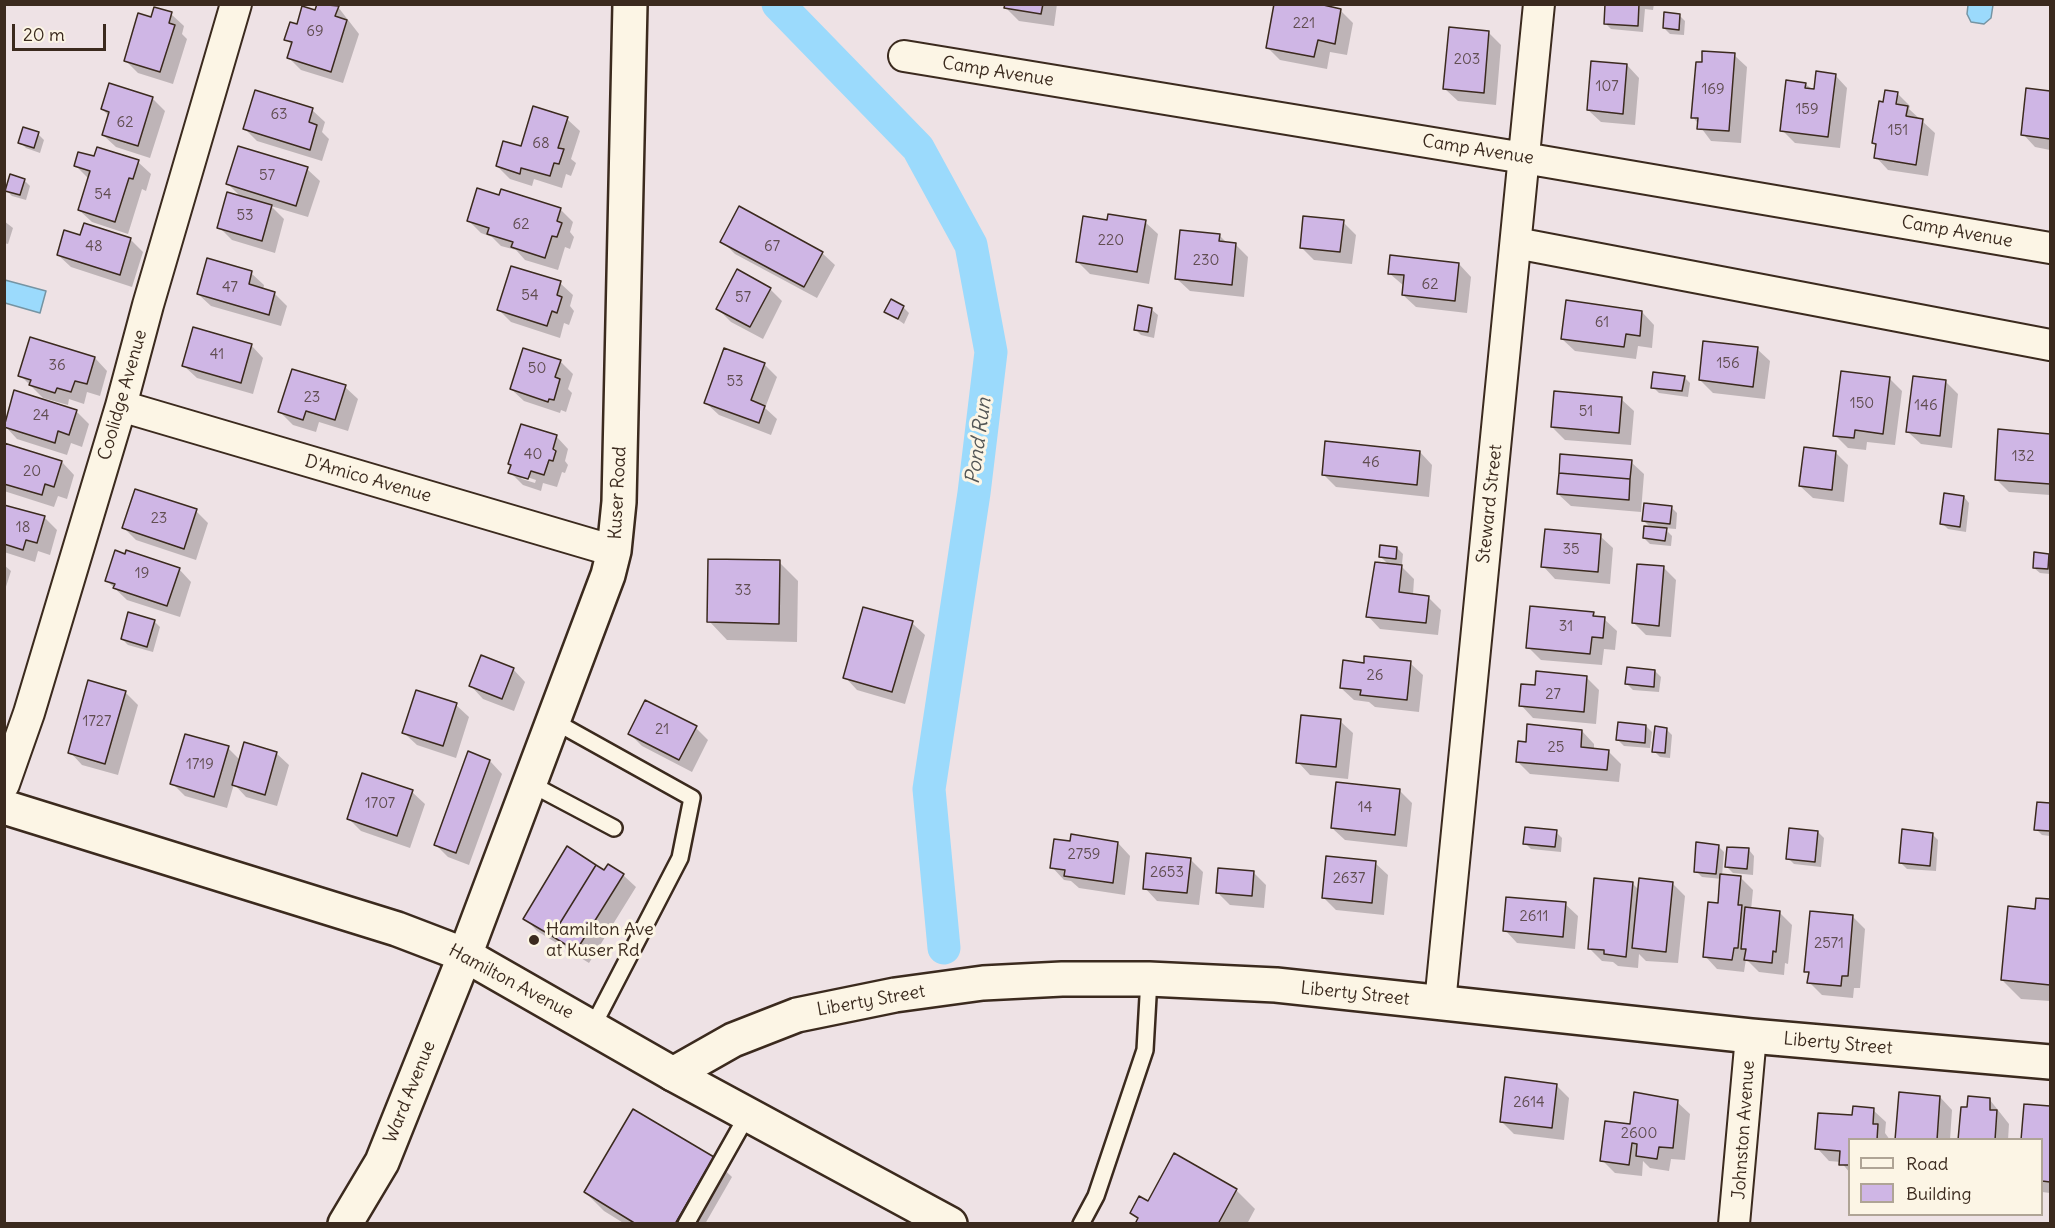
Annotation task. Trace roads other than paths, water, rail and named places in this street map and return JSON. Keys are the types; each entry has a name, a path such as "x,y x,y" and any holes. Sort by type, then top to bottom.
{"street":[{"name":"Coolidge Avenue","path":"4,784 29,713 121,406 148,304 236,4"},
{"name":"Kuser Road","path":"465,955 608,575 614,551 619,502 630,4"},
{"name":"Steward Street","path":"1440,1003 1539,4"},
{"name":"Camp Avenue","path":"904,56 1524,158 2050,248"},
{"path":"1516,243 2050,345"},
{"name":"D'Amico Avenue","path":"121,406 614,551"},
{"name":"Hamilton Avenue","path":"4,807 386,926 465,955 593,1026 673,1074 941,1221"},
{"name":"Ward Avenue","path":"345,1224 382,1162 465,955"},
{"name":"Liberty Street","path":"673,1074 733,1040 797,1015 895,995 983,983 1149,979 1276,985 1751,1036 2050,1062"},
{"name":"Johnston Avenue","path":"1734,1224 1751,1036"}],"lane":[{"path":"552,720 692,798 680,858 593,1026"},
{"path":"529,783 614,828"},
{"path":"1081,1224 1096,1196 1145,1050 1149,979"},
{"path":"686,1224 748,1114"}],"water":[{"path":"1968,5 1993,5 1991,18 1984,24 1971,22 1967,14"},
{"path":"5,280 46,291 40,313 5,303"}],"waterway":[{"name":"Pond Run","path":"778,4 918,148 971,245 991,352 974,493 929,789 944,948"}],"place":[{"name":"Hamilton Ave at Kuser Rd","path":"534,940"}]}
